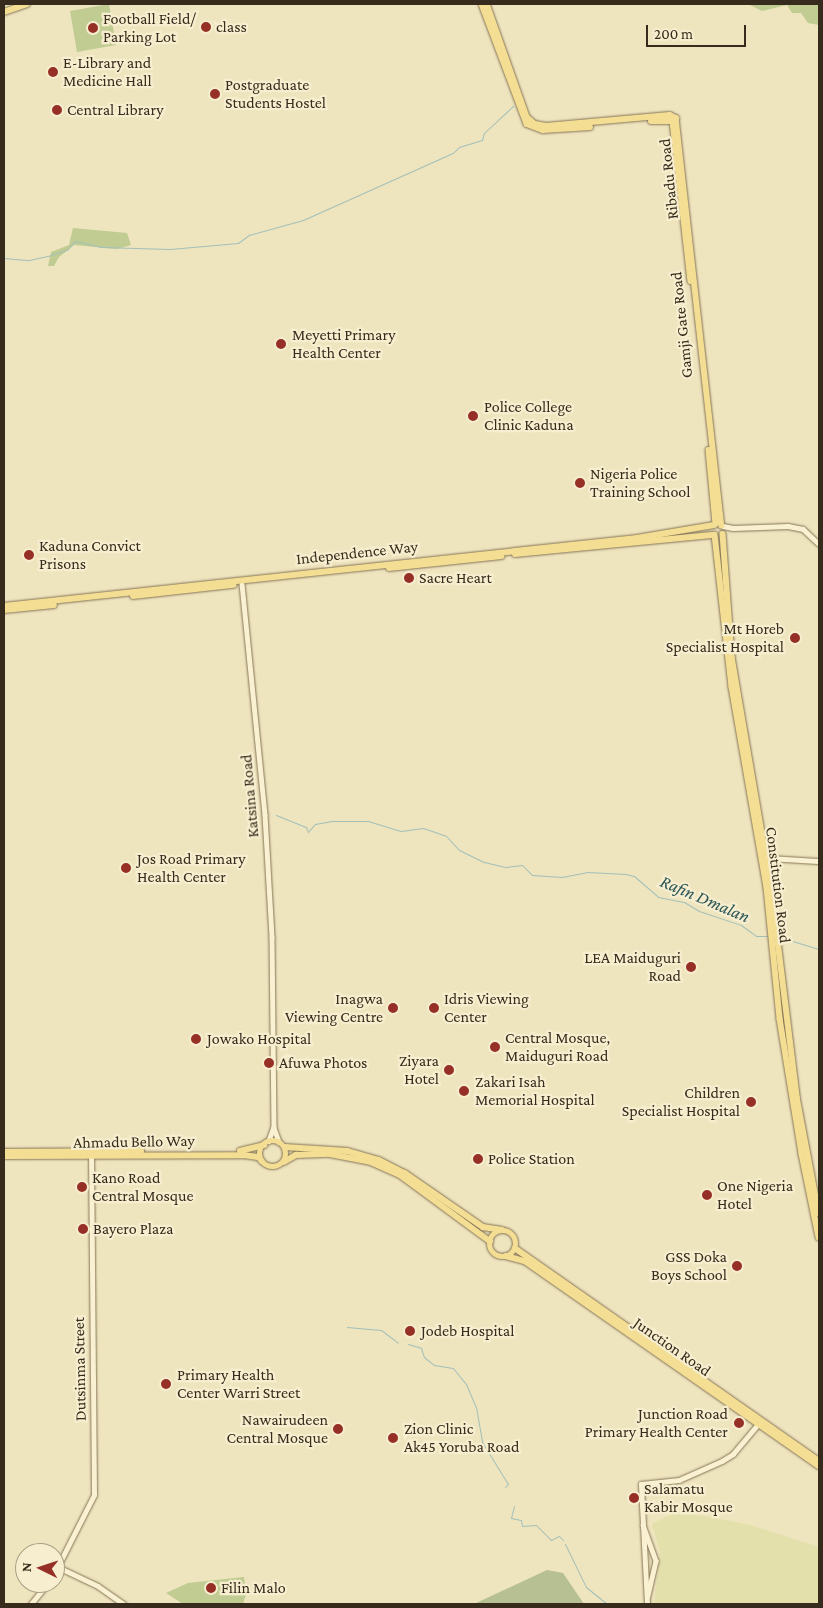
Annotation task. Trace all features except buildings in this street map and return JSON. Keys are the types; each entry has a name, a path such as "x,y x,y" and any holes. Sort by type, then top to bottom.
{"main road":[{"path":"4,10 17,4"},
{"path":"4,10 27,4"},
{"name":"Gamji Gate Road","path":"482,4 520,112 531,127 549,130 660,120 671,120 673,123 720,528"},
{"name":"Ribadu Road","path":"487,4 527,117 535,124 546,126 670,115 676,118 699,339 720,508 720,528"},
{"name":"Constitution Road","path":"720,528 714,535 732,687 767,858 773,934"},
{"name":"Constitution Road","path":"720,528 732,656 773,934 793,1100 819,1236"},
{"name":"Independence Way","path":"4,610 714,535 720,528"},
{"name":"Independence Way","path":"4,606 720,528"},
{"name":"Constitution Road","path":"774,942 798,1106 819,1213"},
{"path":"490,1241 400,1176 371,1162 340,1155 301,1154 273,1167 262,1161 260,1151 266,1143 280,1142 285,1147 347,1151 379,1160 405,1173 483,1227 502,1230 512,1235 515,1248 506,1256 492,1252 490,1241 494,1234 502,1230"},
{"name":"Ahmadu Bello Way","path":"4,1152 246,1151 266,1143"},
{"path":"284,1162 285,1147"},
{"name":"Ahmadu Bello Way","path":"4,1156 244,1154 260,1157 262,1161"},
{"name":"Junction Road","path":"515,1248 819,1461"},
{"name":"Junction Road","path":"506,1256 525,1261 819,1466"}],"street":[{"path":"720,528 788,526 803,529 819,544"},
{"name":"Katsina Road","path":"242,584 266,822 272,937 274,1127 280,1142"},
{"path":"767,858 819,861"},
{"name":"Katsina Road","path":"266,1143 274,1127"},
{"name":"Dutsinma Street","path":"65,1551 94,1494 91,1156"},
{"path":"647,1604 640,1484 679,1480 722,1461 733,1454 758,1424"},
{"path":"641,1519 656,1561 647,1604"},
{"path":"65,1573 98,1586 124,1604"},
{"path":"31,1604 40,1593"}],"shaded area":[{"path":"672,1514 705,1516 750,1525 819,1547 819,1604 654,1604 660,1552 652,1524"}],"green space":[{"name":"Football Field/ Parking Lot","path":"109,4 116,45 77,52 70,11"},
{"path":"748,4 819,4 819,25 808,23 801,13 792,13 787,5 762,11"},
{"path":"73,228 127,233 131,245 117,249 74,245 59,257 54,266 48,266 51,252 69,245"},
{"path":"547,1570 563,1573 584,1604 474,1604"},
{"name":"Filin Malo","path":"244,1577 246,1594 243,1604 183,1604 166,1593 188,1583"}],"waterway":[{"path":"4,258 29,260 48,256 67,250 75,241 101,247 170,249 238,243 249,235 303,220 453,153 459,147 482,140 484,133 513,106"},
{"name":"Rafin Dmalan","path":"276,815 306,827 308,832 315,824 332,821 368,821 401,831 423,828 446,836 459,850 484,862 506,867 522,865 532,875 562,877 587,872 626,874 634,876 658,897 684,902 699,911 741,925 756,936 767,936"},
{"path":"786,939 819,949"},
{"path":"347,1327 381,1330 398,1343"},
{"path":"408,1344 421,1348 424,1357 434,1365 453,1368 466,1384 476,1407 482,1442 508,1484 505,1487"},
{"path":"514,1506 511,1518 521,1520 522,1526 536,1525 551,1540 559,1536 563,1540"},
{"path":"565,1544 586,1587 607,1604"}],"place":[{"name":"class","path":"206,27"},
{"name":"Football Field/ Parking Lot","path":"93,28"},
{"name":"E-Library and Medicine Hall","path":"53,72"},
{"name":"Postgraduate Students Hostel","path":"215,94"},
{"name":"Central Library","path":"57,110"},
{"name":"Meyetti Primary Health Center","path":"281,344"},
{"name":"Police College Clinic Kaduna","path":"473,416"},
{"name":"Nigeria Police Training School","path":"580,483"},
{"name":"Kaduna Convict Prisons","path":"29,555"},
{"name":"Sacre Heart","path":"409,578"},
{"name":"Mt Horeb Specialist Hospital","path":"795,638"},
{"name":"Jos Road Primary Health Center","path":"126,868"},
{"name":"LEA Maiduguri Road","path":"691,967"},
{"name":"Inagwa Viewing Centre","path":"393,1008"},
{"name":"Idris Viewing Center","path":"434,1008"},
{"name":"Jowako Hospital","path":"196,1039"},
{"name":"Central Mosque, Maiduguri Road","path":"495,1047"},
{"name":"Afuwa Photos","path":"269,1063"},
{"name":"Ziyara Hotel","path":"449,1070"},
{"name":"Zakari Isah Memorial Hospital","path":"464,1091"},
{"name":"Children Specialist Hospital","path":"751,1102"},
{"name":"Police Station","path":"478,1159"},
{"name":"Kano Road Central Mosque","path":"82,1187"},
{"name":"One Nigeria Hotel","path":"707,1195"},
{"name":"Bayero Plaza","path":"83,1229"},
{"name":"GSS Doka Boys School","path":"737,1266"},
{"name":"Jodeb Hospital","path":"410,1331"},
{"name":"Primary Health Center Warri Street","path":"166,1384"},
{"name":"Junction Road Primary Health Center","path":"739,1423"},
{"name":"Nawairudeen Central Mosque","path":"338,1429"},
{"name":"Zion Clinic Ak45 Yoruba Road","path":"393,1438"},
{"name":"Salamatu Kabir Mosque","path":"634,1498"},
{"name":"Filin Malo","path":"211,1588"}]}
